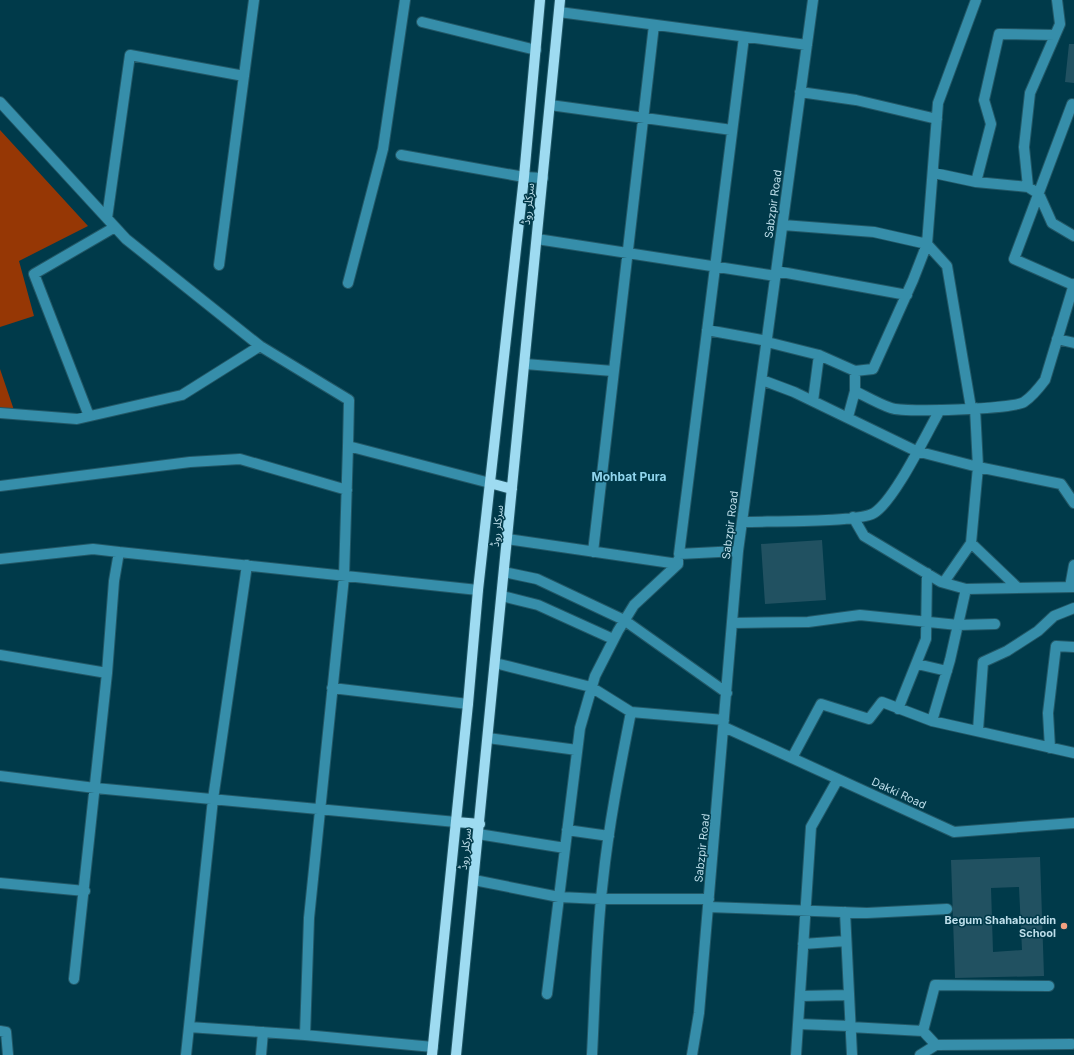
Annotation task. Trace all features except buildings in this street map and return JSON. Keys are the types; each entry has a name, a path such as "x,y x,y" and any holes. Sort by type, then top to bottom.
{"main road":[{"path":"432,1051 468,704 478,590 524,177 540,0"},
{"name":"سرکلر روڈ","path":"456,1055 560,0"},
{"path":"490,483 512,489"},
{"path":"456,822 479,829"}],"street":[{"path":"218,265 254,0"},
{"path":"348,283 383,149 405,0"},
{"name":"Sabzpir Road","path":"692,1055 699,1013 738,551 813,0"},
{"path":"707,330 767,341 819,355 855,371 873,369 907,295 927,244 934,173 938,103 976,0"},
{"path":"1028,188 1024,147 1030,93 1060,24 1057,0"},
{"path":"559,12 807,45"},
{"path":"422,22 536,50"},
{"path":"593,552 654,24"},
{"path":"976,182 991,124 984,100 999,34 1055,35"},
{"path":"547,994 580,728 591,687 613,639 634,605 679,559 744,36"},
{"path":"107,218 130,55 244,76"},
{"path":"800,92 856,100 937,120"},
{"path":"0,102 126,239 260,346 349,400 344,577 309,918 305,1035"},
{"path":"855,391 892,409 940,410 1001,407 1024,402 1037,392 1046,380 1074,284 1014,259 1072,104"},
{"path":"550,105 643,119 732,130"},
{"path":"401,155 524,177 543,178"},
{"path":"934,173 976,182 1028,188 1039,194 1052,224 1074,236"},
{"path":"782,225 874,232 927,244 947,266 973,408 978,467 971,543 944,582"},
{"path":"89,416 34,274 115,227"},
{"path":"537,239 907,295"},
{"path":"1057,340 1074,343"},
{"path":"0,413 77,419 182,395 260,346"},
{"path":"813,401 819,355"},
{"path":"524,364 613,371"},
{"path":"848,417 855,391 855,371"},
{"path":"762,380 848,417 916,451 978,467 1061,484 1074,503"},
{"path":"743,522 853,517 874,513 894,491 940,410"},
{"path":"348,446 490,483"},
{"path":"0,486 190,462 240,459 347,490"},
{"path":"853,517 864,536 926,573 944,582 966,589 1072,587 1074,570"},
{"path":"507,539 593,552 679,559 738,551"},
{"path":"971,543 1018,588"},
{"path":"0,559 93,549 344,577 478,590"},
{"path":"74,979 85,891 107,673 114,581 119,552"},
{"path":"186,1055 213,799 247,565"},
{"path":"504,572 537,579 624,620 727,693"},
{"path":"898,709 926,640 926,573"},
{"path":"932,721 947,671 966,589"},
{"path":"502,596 538,605 613,639"},
{"path":"978,730 983,662 1007,651 1038,631 1054,616 1074,608"},
{"path":"733,623 808,622 860,615 958,625 995,624"},
{"path":"1050,748 1048,713 1056,646 1074,647"},
{"path":"0,655 107,673"},
{"path":"495,663 591,687 631,712 614,799 601,899 592,1055"},
{"path":"917,664 947,671"},
{"path":"332,688 468,704"},
{"path":"792,758 821,704 869,719 882,702 932,721 978,730 1074,753"},
{"name":"Dakki Road","path":"631,712 724,724 792,758 954,832 1074,823"},
{"path":"488,738 577,750"},
{"path":"0,776 95,788 456,822"},
{"path":"796,1055 811,827 838,779"},
{"path":"479,829 565,848"},
{"path":"567,830 609,836"},
{"path":"474,880 559,897 708,903 805,911 867,913 948,909"},
{"path":"0,883 85,891"},
{"path":"845,912 852,1055"},
{"path":"803,944 846,941"},
{"path":"923,1031 935,985 1049,986"},
{"path":"800,996 848,995"},
{"path":"798,1024 923,1031 936,1045"},
{"path":"189,1027 305,1035 432,1051"},
{"path":"0,1031 6,1032 8,1055"},
{"path":"261,1055 263,1032"},
{"path":"920,1055 936,1045 1072,1044"}],"shaded area":[{"path":"0,130 88,226 19,261 34,316 0,327"},
{"path":"0,369 15,413 0,413"}],"place":[{"name":"Begum Shahabuddin School","path":"1064,926"}],"district":[{"name":"Mohbat Pura","path":"629,476"}]}
